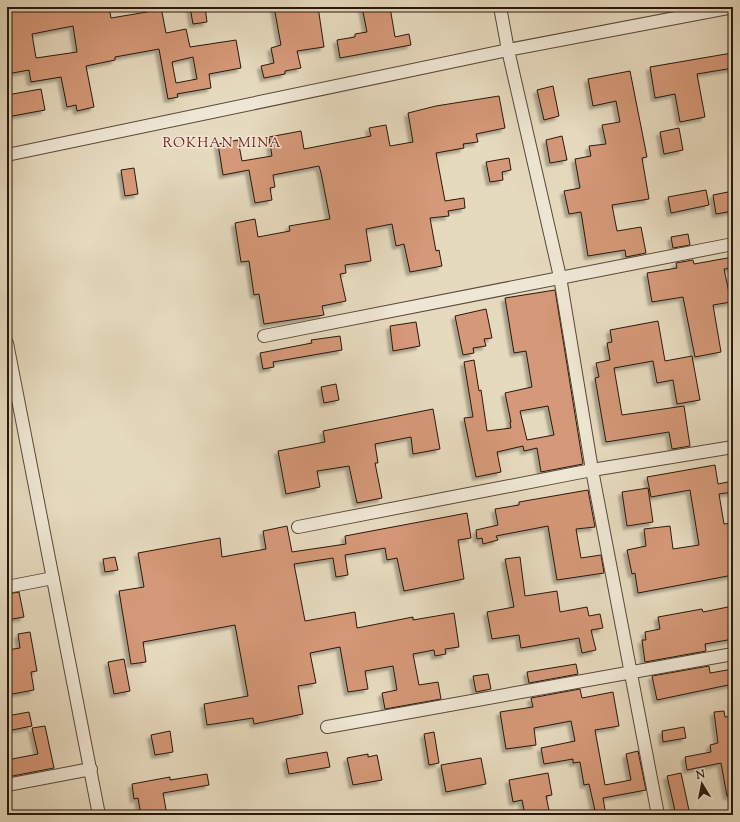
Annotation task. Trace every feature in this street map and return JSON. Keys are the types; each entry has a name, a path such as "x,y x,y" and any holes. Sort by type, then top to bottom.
{"street":[{"path":"500,7 508,50 560,277 592,470 658,815"},
{"path":"7,155 508,50 733,7"},
{"path":"264,336 733,244"},
{"path":"7,343 11,381 53,578 99,815"},
{"path":"298,527 592,470 733,447"},
{"path":"7,586 53,578"},
{"path":"327,727 733,654"},
{"path":"7,785 91,769"}],"building":[{"path":"7,7 109,7 111,18 147,12 146,7 161,7 166,33 186,29 190,47 236,40 241,68 209,74 211,88 177,94 178,97 168,99 159,49 115,57 115,60 86,66 94,107 77,111 76,105 67,107 61,77 31,82 29,70 7,74","holes":["73,26 77,52 36,58 32,34","193,57 197,79 176,83 172,62"]},
{"path":"190,7 205,7 207,22 193,24"},
{"path":"274,7 318,7 324,47 297,51 301,68 285,71 285,74 264,78 261,66 274,63 271,48 281,45"},
{"path":"362,7 390,7 395,37 409,34 411,45 340,58 337,40 355,37 355,34 367,32"},
{"path":"732,53 733,68 697,74 705,117 680,122 675,94 655,98 650,67"},
{"path":"630,71 647,157 642,158 649,199 612,205 617,231 641,227 646,253 626,257 625,250 588,256 581,212 569,214 564,191 580,188 575,159 591,156 589,146 606,144 602,125 620,122 616,101 593,106 588,79"},
{"path":"553,86 559,116 544,120 537,90"},
{"path":"41,89 45,110 7,117 7,95"},
{"path":"499,96 505,128 476,134 478,142 463,144 464,148 436,153 445,201 464,198 465,208 448,211 449,216 430,218 436,251 439,250 442,266 410,272 404,244 396,246 392,224 366,229 371,261 345,265 346,273 340,274 346,301 322,306 324,315 264,324 259,294 254,295 249,261 241,262 235,223 255,219 258,237 290,231 289,226 330,219 321,173 319,166 273,175 275,187 270,188 272,200 255,203 249,170 223,175 218,144 238,140 242,161 272,156 269,137 301,131 304,149 371,136 369,128 386,125 390,146 413,142 408,113 436,106"},
{"path":"679,128 683,150 664,154 660,132"},
{"path":"562,136 567,160 550,163 546,140"},
{"path":"509,158 511,170 502,172 503,180 490,182 486,162"},
{"path":"134,168 138,194 125,196 121,170"},
{"path":"706,190 709,205 671,213 668,197"},
{"path":"733,191 733,211 716,214 713,195"},
{"path":"688,234 690,245 673,248 671,237"},
{"path":"733,257 733,268 724,269 731,302 713,305 721,352 695,357 683,297 652,302 647,273 677,268 676,263 693,260 694,264"},
{"path":"555,290 583,464 541,472 537,448 524,451 523,446 497,452 501,472 476,477 464,418 473,417 464,362 474,360 479,391 481,390 487,431 511,428 505,393 532,387 526,351 514,353 505,298","holes":["548,406 554,435 527,440 520,411"]},
{"path":"486,309 492,338 484,339 486,346 473,348 474,353 463,355 455,316"},
{"path":"658,321 665,361 692,356 700,400 677,404 673,380 657,383 653,361 614,368 622,415 684,406 690,446 672,449 669,432 606,442 595,378 599,377 596,363 610,360 607,343 612,342 610,330"},
{"path":"416,322 420,346 393,351 390,326"},
{"path":"340,336 342,350 273,362 274,367 263,369 260,353 312,343 311,340"},
{"path":"336,384 339,400 324,403 321,387"},
{"path":"433,409 440,449 413,454 411,437 375,444 378,463 375,463 382,498 357,503 349,466 317,471 320,487 286,494 278,451 325,442 323,431"},
{"path":"715,465 718,484 733,481 733,492 719,494 724,524 733,523 733,575 638,593 635,573 632,574 627,550 646,546 644,529 670,526 673,549 699,545 690,490 651,497 647,477"},
{"path":"648,488 653,522 627,526 622,492"},
{"path":"588,490 595,527 576,529 581,558 601,555 604,573 557,580 548,526 496,536 498,540 483,544 482,538 477,539 476,530 498,525 495,509 519,505 519,502"},
{"path":"467,513 471,538 458,540 464,579 404,591 397,558 387,560 385,548 345,555 348,575 336,577 333,558 294,564 305,621 355,612 357,628 413,617 413,620 454,613 459,647 445,649 446,654 435,656 434,650 413,654 419,685 438,682 441,699 385,709 382,693 397,690 393,666 365,671 368,689 348,692 340,647 310,653 316,683 298,686 303,714 254,724 253,718 207,725 204,704 248,696 235,625 143,642 146,662 131,664 119,591 144,587 138,553 220,538 222,557 266,549 263,531 287,526 292,552 346,544 345,536"},
{"path":"115,557 118,570 105,572 103,559"},
{"path":"520,557 525,596 557,591 560,612 587,607 589,616 600,614 603,628 591,630 596,650 582,653 579,638 521,648 519,635 492,639 487,612 514,607 505,559"},
{"path":"19,592 24,617 7,620 7,594"},
{"path":"733,606 733,639 705,644 706,651 645,662 642,640 646,640 645,632 660,629 658,617 702,609 703,612"},
{"path":"30,632 37,671 31,672 34,690 7,695 7,650 20,648 18,634"},
{"path":"124,659 130,691 114,694 108,662"},
{"path":"576,664 578,674 529,683 527,672"},
{"path":"709,666 710,673 733,669 733,684 657,700 652,676"},
{"path":"488,674 491,689 476,692 473,676"},
{"path":"580,689 582,698 613,692 619,726 595,730 605,785 631,780 626,754 638,751 646,790 603,798 606,815 596,815 589,784 584,785 580,762 573,763 573,759 544,764 541,748 575,741 571,721 534,728 536,745 506,749 500,712 533,707 531,698"},
{"path":"724,711 725,717 733,716 733,796 727,796 721,763 687,770 685,757 711,752 710,745 718,743 714,712"},
{"path":"29,712 32,726 7,731 7,716"},
{"path":"45,726 54,768 7,777 7,760 38,754 32,728"},
{"path":"684,727 686,738 663,742 662,731"},
{"path":"170,731 173,752 155,755 151,735"},
{"path":"434,732 439,763 429,765 424,734"},
{"path":"327,752 330,767 289,774 286,759"},
{"path":"368,754 368,757 377,755 382,780 353,785 347,758"},
{"path":"481,758 486,784 446,792 441,765"},
{"path":"548,773 552,795 546,796 550,815 525,815 522,800 513,802 509,780"},
{"path":"681,773 690,815 676,815 667,776"},
{"path":"207,774 209,785 163,793 167,815 141,815 138,798 134,799 132,784 170,777 170,780"}],"district":[{"name":"ROKHAN MINA","path":"222,144"}]}
